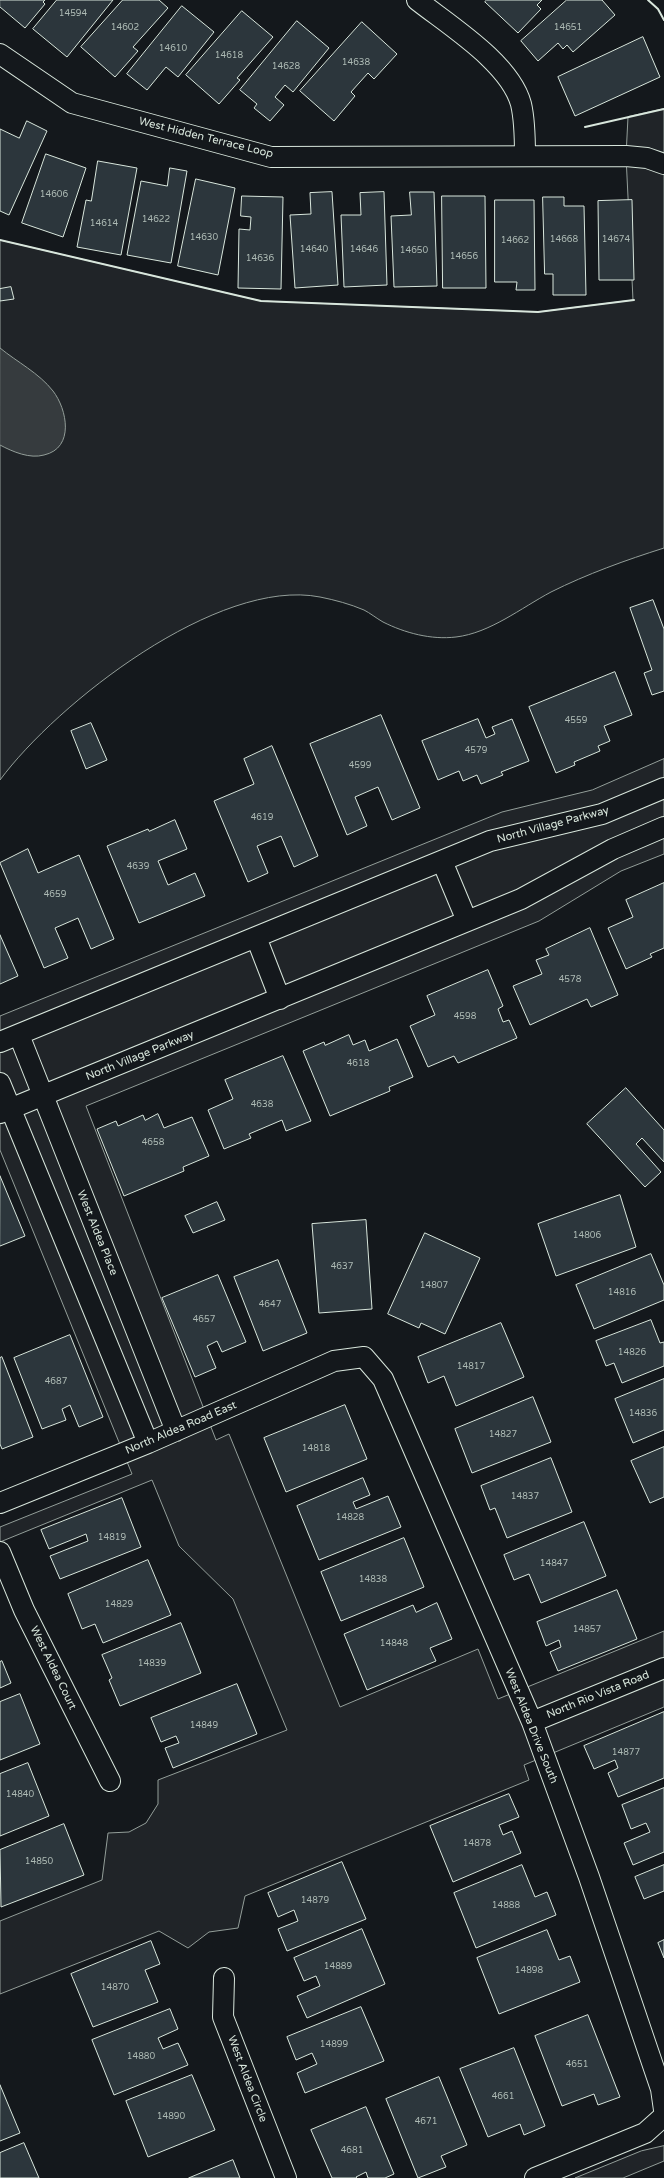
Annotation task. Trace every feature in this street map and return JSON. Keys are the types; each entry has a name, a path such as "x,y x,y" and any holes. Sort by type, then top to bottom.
{"street":[{"path":"417,0 495,62 506,74 521,104 524,121 525,156"},
{"name":"West Hidden Terrace Loop","path":"0,54 72,103 271,157 626,156 647,158 664,164"},
{"name":"North Village Parkway","path":"0,1042 490,841 602,814 664,788"},
{"name":"North Village Parkway","path":"5,1111 521,899 613,850 664,828"},
{"path":"442,861 467,921"},
{"path":"256,937 280,998"},
{"name":"West Aldea Place","path":"19,1034 176,1430"},
{"path":"0,1083 5,1111 148,1443"},
{"name":"North Aldea Road East","path":"0,1503 148,1443 334,1361 364,1357"},
{"name":"West Aldea Drive South","path":"364,1357 383,1379 532,1722 596,1899 661,2089 664,2110"},
{"name":"West Aldea Court","path":"0,1552 24,1610 110,1781"},
{"name":"North Rio Vista Road","path":"532,1722 664,1668"},
{"name":"West Aldea Circle","path":"224,1978 223,2017 286,2178"},
{"path":"535,2178 645,2133 664,2116"}],"shaded area":[{"path":"664,109 664,548 621,562 578,579 551,592 481,631 456,637 447,638 418,635 383,622 359,608 320,597 279,596 235,606 189,626 143,652 99,683 60,716 26,749 0,780 0,240 261,301 538,312 633,300 626,156 628,117"},
{"path":"0,348 41,379 53,391 58,399 62,408 65,427 64,436 60,445 54,451 44,455 33,456 16,452 0,445"},
{"path":"664,759 664,854 621,871 539,921 86,1106 216,1440 229,1434 340,1707 478,1649 498,1699 664,1631 664,1707 524,1765 529,1780 245,1896 238,1928 209,1932 188,1948 159,1931 0,1994 0,1921 102,1880 108,1833 129,1832 146,1823 158,1804 158,1780 287,1730 233,1599 179,1546 152,1480 0,1542 0,1527 132,1474 0,1150 0,1016 502,812 592,790"},
{"path":"664,2146 664,2161 623,2178 575,2178 641,2151"}],"building":[{"path":"0,0 45,0 43,2 45,4 25,28 0,7"},
{"path":"57,0 113,0 67,57 33,29"},
{"path":"123,0 159,0 168,8 133,47 138,51 115,77 81,47"},
{"path":"487,0 542,0 537,5 541,9 518,33 485,2"},
{"path":"567,0 602,0 615,15 573,52 567,45 563,49 558,43 538,61 521,41"},
{"path":"182,6 214,32 178,77 166,67 147,90 127,74"},
{"path":"242,11 273,37 237,78 240,80 219,104 186,75"},
{"path":"297,21 329,48 293,92 285,85 275,97 284,105 270,121 254,108 257,104 240,90"},
{"path":"362,22 397,54 374,79 368,73 351,92 355,96 334,121 300,91"},
{"path":"643,37 660,77 575,116 558,77"},
{"path":"27,121 47,131 9,215 0,211 0,129 19,138"},
{"path":"46,154 86,168 63,237 22,223"},
{"path":"98,161 137,168 121,255 77,247 86,200 91,201"},
{"path":"170,168 187,171 171,263 127,255 141,181 167,186"},
{"path":"196,179 235,188 218,275 178,266"},
{"path":"332,192 338,285 295,288 290,215 311,214 310,193"},
{"path":"384,192 387,285 344,287 341,215 361,215 360,193"},
{"path":"410,192 434,192 437,286 394,287 391,216 411,215"},
{"path":"242,196 283,197 281,289 238,288 239,229 250,230 251,217 241,216"},
{"path":"442,196 485,196 486,288 443,288"},
{"path":"543,197 564,197 564,206 584,206 586,295 553,295 553,274 545,274"},
{"path":"495,200 534,200 535,290 516,290 517,282 495,282"},
{"path":"632,200 634,280 599,280 598,201"},
{"path":"11,287 14,299 0,301 0,289"},
{"path":"653,600 664,629 664,691 652,695 644,673 652,670 630,608"},
{"path":"615,672 632,715 604,726 610,741 598,746 600,751 574,762 575,765 556,773 529,707"},
{"path":"381,715 420,808 392,820 378,787 355,797 367,826 347,835 310,744"},
{"path":"478,719 486,738 495,734 492,727 512,719 529,761 501,772 503,775 481,784 477,775 463,781 459,771 438,780 422,741"},
{"path":"91,723 107,760 86,769 71,731"},
{"path":"272,746 318,856 294,867 281,836 257,846 268,873 248,882 214,801 254,784 244,759"},
{"path":"175,820 187,849 158,861 168,885 195,873 205,896 139,923 107,846 148,829 149,831"},
{"path":"28,849 38,873 79,855 114,939 91,949 78,918 55,928 68,958 44,968 0,863"},
{"path":"664,883 664,948 650,954 652,957 626,969 608,928 633,917 626,900"},
{"path":"590,928 618,995 591,1007 587,999 530,1025 513,986 542,974 536,960 549,955 546,949"},
{"path":"0,935 18,976 0,984"},
{"path":"488,970 503,1006 498,1009 503,1022 509,1020 517,1038 458,1063 454,1056 428,1067 410,1026 435,1015 427,996"},
{"path":"349,1035 353,1045 365,1040 369,1051 397,1039 413,1077 389,1087 390,1091 330,1116 303,1051 324,1042 325,1045"},
{"path":"283,1056 311,1121 286,1131 282,1120 249,1134 251,1138 224,1149 208,1110 233,1099 225,1080"},
{"path":"626,1088 664,1130 664,1162 642,1138 636,1144 661,1172 645,1187 587,1124"},
{"path":"158,1114 164,1128 192,1117 209,1156 183,1167 184,1171 124,1196 97,1129 116,1121 118,1126 143,1115 145,1120"},
{"path":"0,1176 25,1236 0,1246"},
{"path":"620,1195 636,1247 556,1276 538,1224"},
{"path":"217,1202 225,1220 193,1233 185,1216"},
{"path":"366,1220 372,1309 319,1313 312,1224"},
{"path":"425,1233 480,1258 445,1334 421,1323 419,1328 388,1314"},
{"path":"651,1254 664,1285 664,1300 594,1329 576,1285"},
{"path":"278,1260 307,1333 263,1351 234,1277"},
{"path":"218,1275 246,1342 222,1352 217,1341 207,1346 216,1368 195,1377 162,1298"},
{"path":"651,1320 660,1343 664,1342 664,1366 622,1383 614,1363 606,1366 596,1341"},
{"path":"501,1323 524,1377 456,1406 444,1376 428,1383 418,1357"},
{"path":"70,1335 103,1417 79,1427 70,1405 62,1409 66,1420 42,1429 14,1358"},
{"path":"2,1357 33,1437 2,1449 0,1444 0,1358"},
{"path":"664,1379 664,1430 633,1443 615,1399"},
{"path":"533,1397 551,1442 472,1473 455,1429"},
{"path":"345,1405 367,1459 286,1492 264,1438"},
{"path":"664,1447 664,1497 650,1503 631,1461"},
{"path":"551,1458 572,1512 507,1538 495,1508 490,1510 481,1486"},
{"path":"363,1478 370,1495 353,1502 356,1509 388,1496 401,1527 319,1560 297,1506"},
{"path":"122,1498 141,1547 60,1579 50,1556 88,1541 86,1534 49,1549 41,1530"},
{"path":"584,1522 606,1576 541,1603 529,1574 514,1580 504,1555"},
{"path":"404,1538 424,1587 341,1621 321,1572"},
{"path":"148,1560 171,1615 103,1643 95,1624 82,1629 68,1594"},
{"path":"617,1590 637,1639 558,1671 550,1652 561,1647 559,1640 546,1646 537,1622"},
{"path":"437,1603 452,1639 430,1648 436,1661 367,1690 344,1634 413,1605 416,1612"},
{"path":"181,1623 201,1673 120,1706 109,1680 112,1678 102,1655"},
{"path":"2,1661 11,1683 0,1688 0,1662"},
{"path":"237,1684 257,1734 173,1768 165,1748 179,1743 176,1736 161,1742 151,1718"},
{"path":"20,1694 40,1744 0,1760 0,1702"},
{"path":"664,1712 664,1778 618,1797 608,1773 618,1768 615,1760 594,1769 584,1746"},
{"path":"28,1763 49,1816 0,1836 0,1774"},
{"path":"664,1788 664,1852 633,1865 624,1843 650,1832 646,1823 631,1829 622,1805"},
{"path":"509,1794 519,1817 499,1825 503,1835 512,1831 521,1853 453,1882 430,1826"},
{"path":"64,1824 84,1875 1,1907 0,1850"},
{"path":"342,1862 366,1919 287,1951 278,1929 298,1921 294,1910 278,1917 268,1893"},
{"path":"522,1865 535,1897 547,1892 556,1915 476,1948 454,1893"},
{"path":"664,1865 664,1891 644,1899 635,1877"},
{"path":"362,1929 385,1984 307,2018 297,1996 320,1986 316,1976 304,1981 294,1958"},
{"path":"547,1930 559,1960 570,1956 580,1982 499,2014 477,1958"},
{"path":"664,1940 664,1958 658,1943"},
{"path":"151,1941 160,1964 145,1970 158,2002 93,2027 71,1974"},
{"path":"361,2007 384,2061 305,2093 297,2073 317,2064 312,2053 296,2060 287,2037"},
{"path":"170,2009 178,2029 158,2038 163,2049 178,2043 188,2065 114,2095 92,2040"},
{"path":"588,2015 620,2097 598,2105 594,2094 562,2106 535,2036"},
{"path":"514,2048 545,2126 524,2135 520,2124 488,2137 460,2069"},
{"path":"192,2075 215,2130 148,2157 126,2101"},
{"path":"439,2077 467,2145 441,2156 446,2167 418,2178 386,2099"},
{"path":"0,2085 20,2133 0,2141"},
{"path":"366,2107 394,2174 385,2178 368,2178 366,2172 356,2177 357,2178 332,2178 311,2130"},
{"path":"24,2143 39,2178 0,2178 0,2153"},
{"path":"233,2160 240,2178 189,2178"}],"wall":[{"path":"648,0 658,9 664,20"},
{"path":"585,127 664,109"},
{"path":"0,240 261,301 538,312 634,300"}]}
